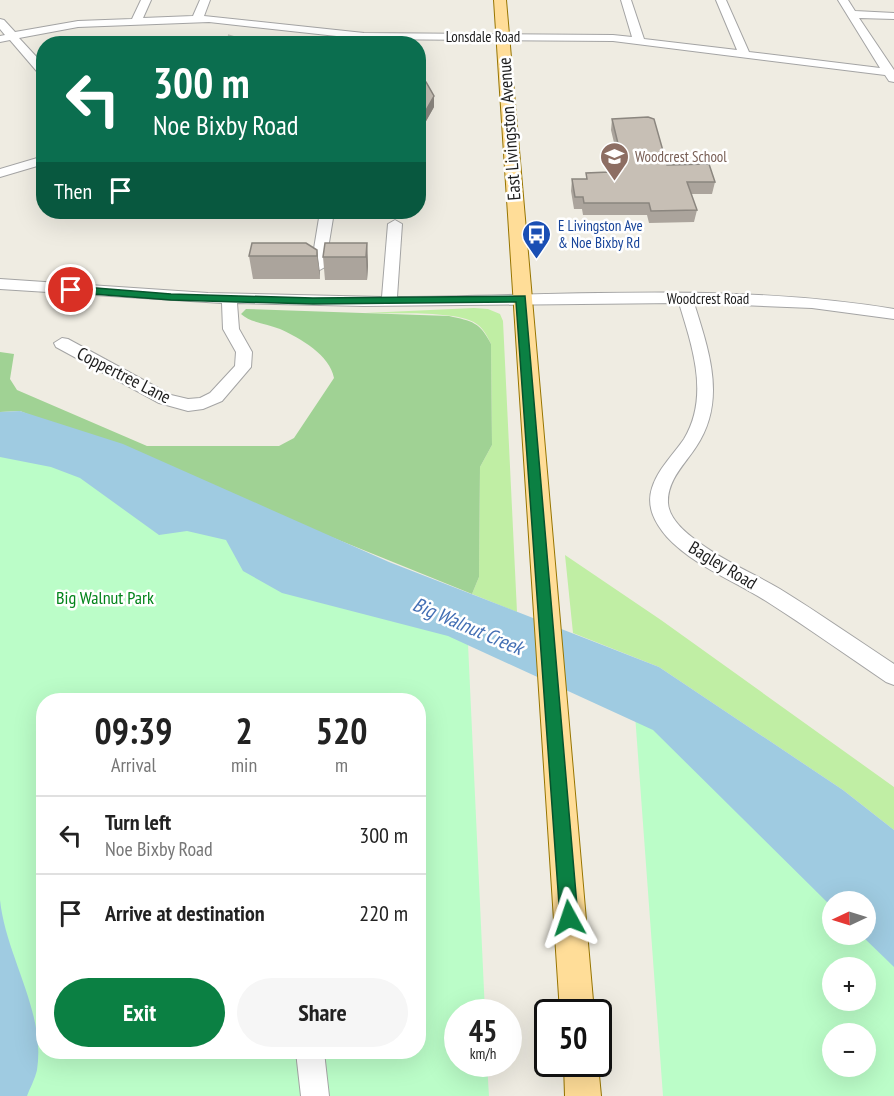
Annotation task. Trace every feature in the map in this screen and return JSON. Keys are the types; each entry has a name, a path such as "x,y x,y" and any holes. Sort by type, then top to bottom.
{"main road":[{"name":"East Livingston Avenue","path":"500,0 539,538 576,999"},
{"path":"582,1077 583,1096"}],"street":[{"path":"136,21 146,0"},
{"path":"197,19 205,0"},
{"path":"626,0 639,41"},
{"path":"721,0 744,54"},
{"path":"843,0 892,76"},
{"path":"852,14 894,16"},
{"name":"Lonsdale Road","path":"0,39 60,26 197,19 239,21 340,35 503,36 639,41 892,76"},
{"path":"234,36 239,21"},
{"path":"0,22 36,64"},
{"path":"0,173 36,162"},
{"path":"318,267 326,219"},
{"path":"389,301 395,224"},
{"name":"Woodcrest Road","path":"0,284 229,299 314,296 389,301 522,298 796,301 894,314"},
{"name":"Bagley Road","path":"686,298 703,362 705,401 702,419 693,440 662,485 658,500 664,519 687,544 772,595 894,676"},
{"name":"Coppertree Lane","path":"62,343 165,399 188,405 203,403 216,397 243,367 244,352 231,330 229,299"},
{"path":"311,1059 315,1096"}],"green space":[{"path":"246,309 449,316 469,321 483,331 491,344 492,445 480,467 479,577 472,594 20,411 0,412 0,352 14,354 10,379 17,390 147,446 279,446 294,438 334,378 327,362 313,348 280,329 245,317 241,314"},
{"path":"488,309 500,314 503,321 517,612 472,594 479,577 480,467 492,445 491,344 489,340 477,324 459,317 432,314 365,313"},
{"name":"Big Walnut Park","path":"0,434 467,622 484,999 444,999 444,1077 488,1077 489,1096 0,1096"},
{"path":"565,555 661,620 894,787 894,830 843,790 659,667 573,633"},
{"path":"634,701 894,897 894,1096 663,1096"}],"water":[{"name":"Big Walnut Creek","path":"20,411 123,444 389,562 659,667 843,790 894,830 894,967 871,945 876,945 876,891 822,891 822,897 653,730 448,636 282,593 243,571 226,540 187,531 159,535 80,478 51,467 0,457 0,412"},
{"path":"0,900 4,921 36,1027 38,1059 37,1070 27,1096 0,1096"}],"building":[{"path":"426,82 434,96 426,110"},
{"path":"648,117 654,119 667,165 709,164 715,182 687,182 697,210 651,211 649,203 584,203 583,197 575,197 572,179 587,179 586,173 609,172 608,169 624,168 612,119"},
{"path":"252,243 306,243 317,250 317,256 249,256"},
{"path":"325,243 367,243 366,257 323,257"}],"place":[{"name":"Woodcrest School","path":"614,182"},
{"name":"E Livingston Ave & Noe Bixby Rd","path":"537,260"}],"route":[{"path":"71,290 171,297 313,301 522,298 569,918"}]}
